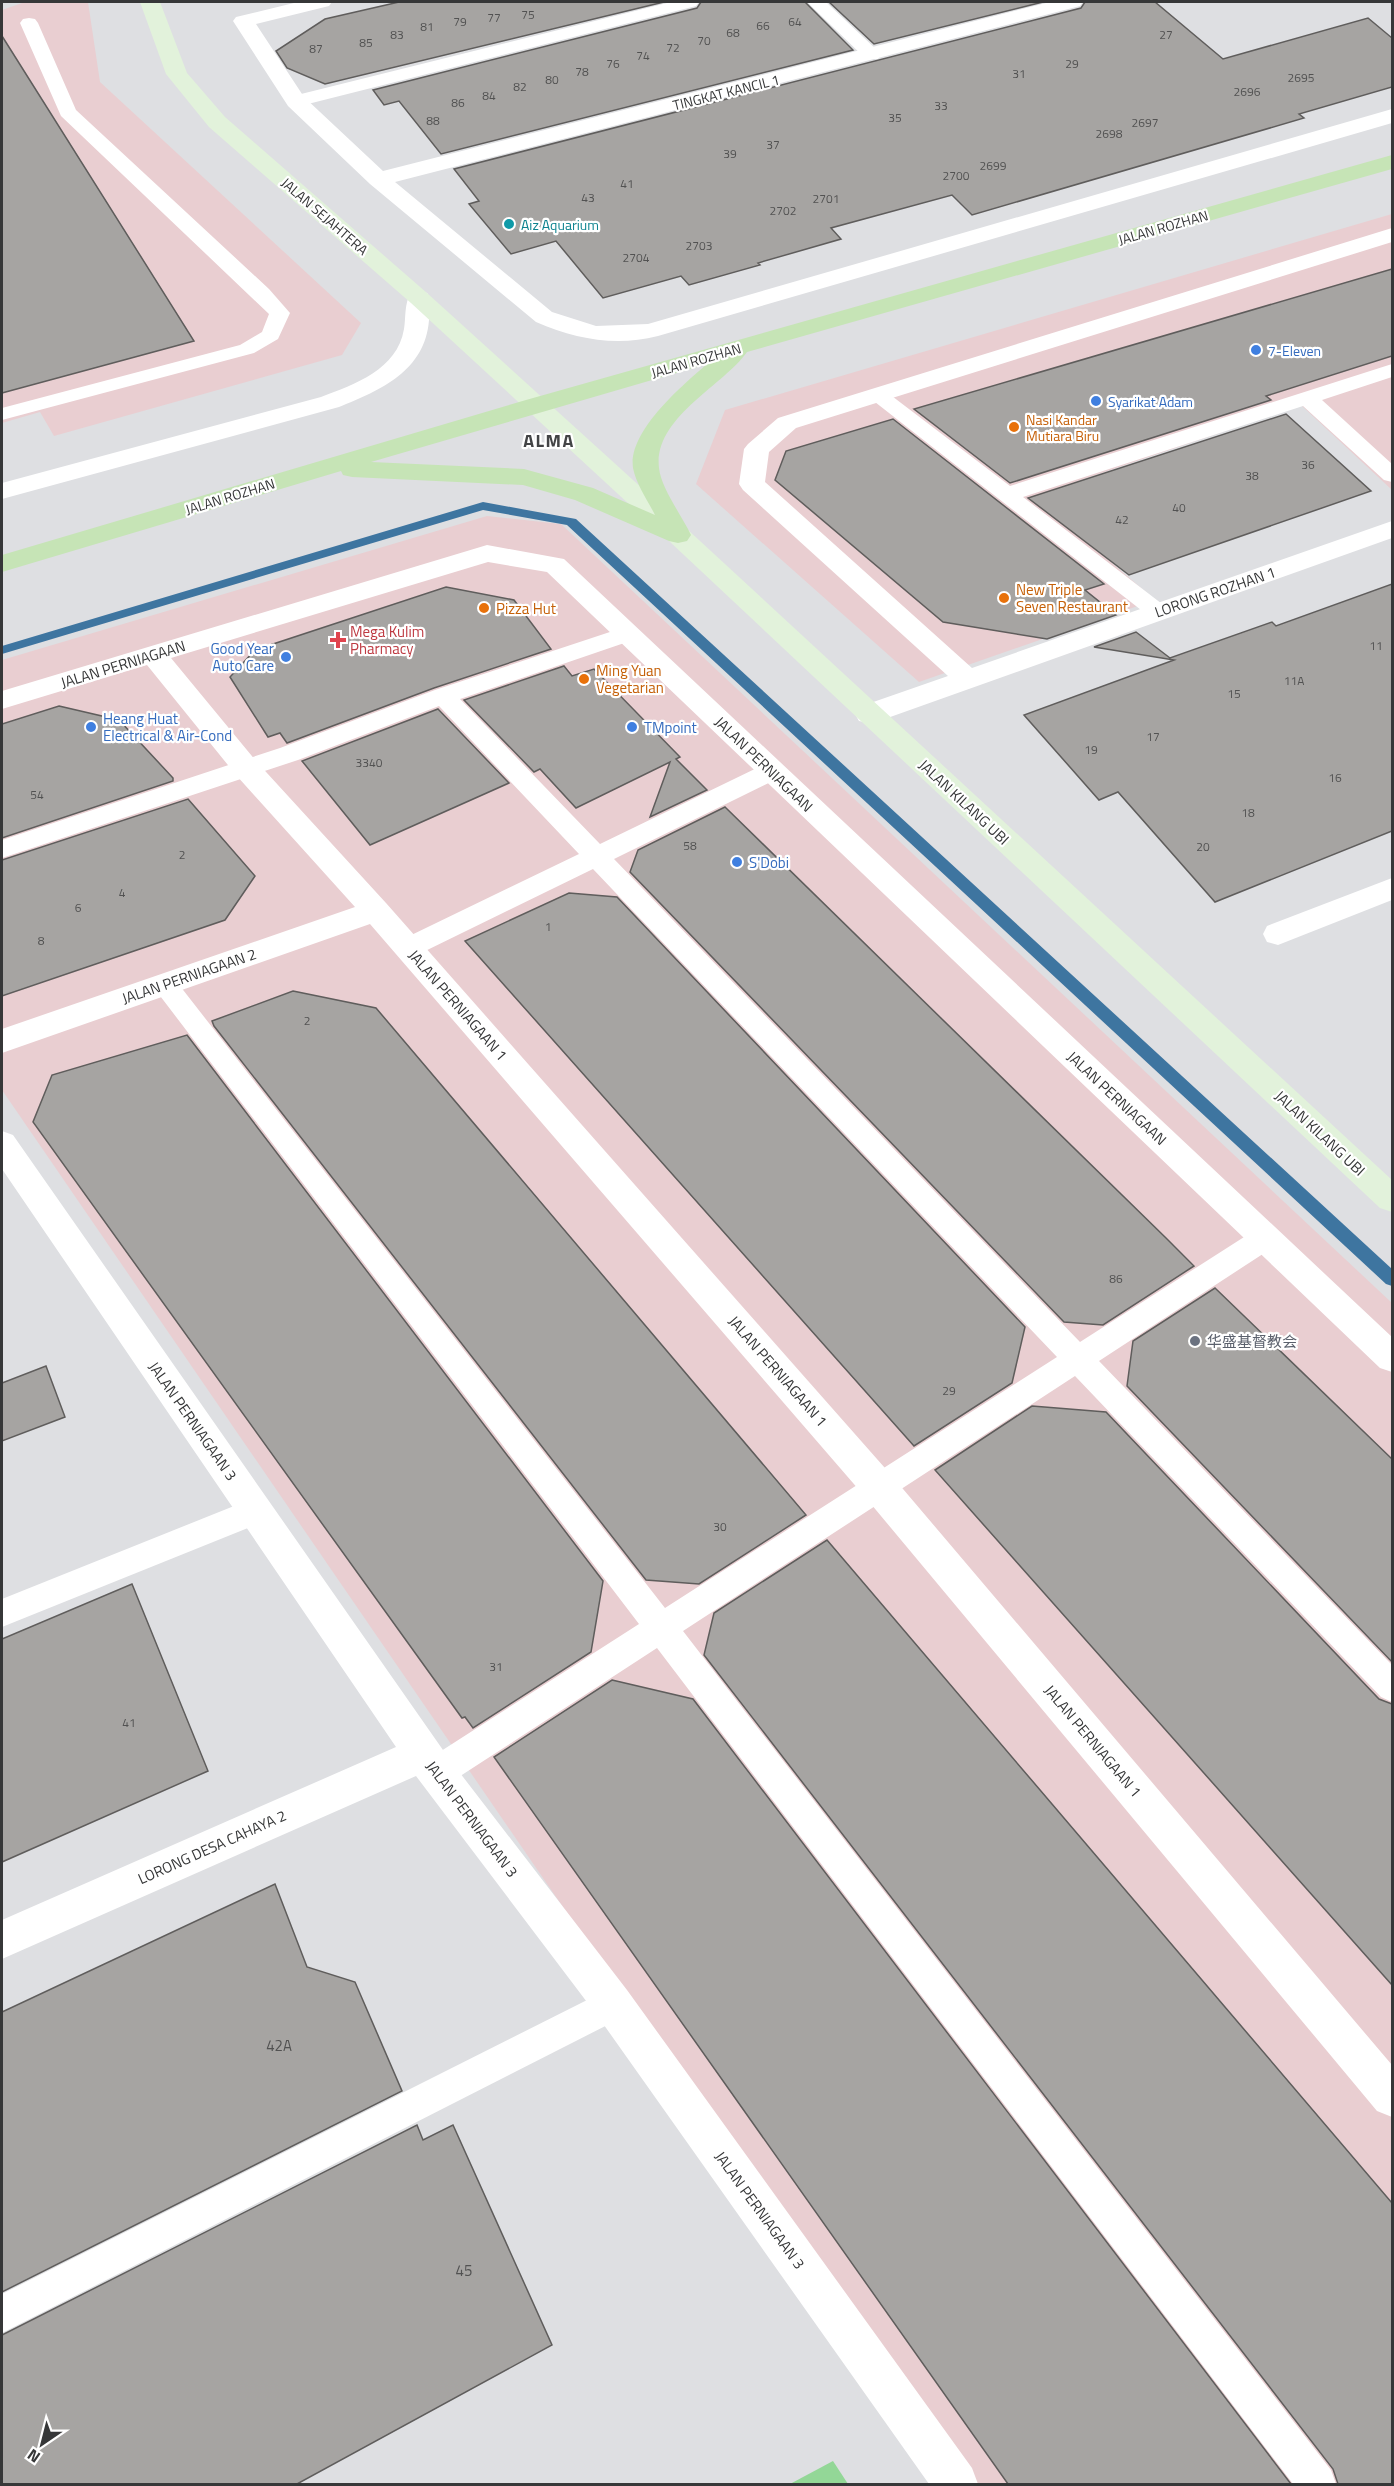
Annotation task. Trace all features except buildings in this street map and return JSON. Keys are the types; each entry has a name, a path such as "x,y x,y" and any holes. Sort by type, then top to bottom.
{"main road":[{"name":"JALAN SEJAHTERA","path":"150,2 177,74 218,122 419,298 535,405"},
{"name":"JALAN ROZHAN","path":"2,564 535,405 1392,162"},
{"path":"678,535 646,467 651,438 675,408 740,348"},
{"name":"JALAN KILANG UBI","path":"535,405 678,535 1392,1200"},
{"path":"326,467 524,477 584,495 678,535"}],"street":[{"path":"322,2 243,21 296,101 378,179 544,317 575,330 609,336 650,331 1392,116"},
{"name":"TINGKAT KANCIL 1","path":"378,179 1073,2"},
{"path":"968,679 752,484 757,449 787,423 1392,235"},
{"path":"2,491 330,402 369,387 389,375 405,357 415,336 419,298"},
{"name":"LORONG ROZHAN 1","path":"868,714 1392,529"},
{"name":"JALAN PERNIAGAAN","path":"2,700 487,553 555,566 1392,1358"},
{"name":"JALAN PERNIAGAAN 1","path":"153,655 246,768 376,911 879,1487 1392,2096"},
{"path":"1278,934 1392,889"},
{"name":"JALAN PERNIAGAAN 2","path":"2,1041 376,911"},
{"name":"JALAN PERNIAGAAN 3","path":"2,1144 429,1764 612,2004 956,2484"},
{"name":"LORONG DESA CAHAYA 2","path":"2,1940 429,1764"}],"lane":[{"path":"296,101 690,2"},
{"path":"816,2 872,55"},
{"path":"2,414 247,349 271,335 280,313 262,293 68,112 29,23"},
{"path":"1006,495 1392,370"},
{"path":"878,395 1158,612"},
{"path":"1307,398 1392,475"},
{"path":"2,849 246,768 443,696 628,634"},
{"path":"443,696 1392,1687"},
{"path":"408,948 772,771"},
{"path":"164,984 1317,2484"},
{"path":"429,1764 661,1628 1265,1238"},
{"path":"2,1613 254,1511"},
{"path":"2,2314 612,2004"}],"shaded area":[{"path":"25,2 88,2 100,82 361,323 342,355 54,436 40,412 2,423 2,10"},
{"path":"1392,214 1392,490 1301,405 1034,496 1155,600 919,682 696,484 725,410"},
{"path":"487,516 561,524 1392,1303 1392,2484 959,2484 2,1090 2,660"}],"green space":[{"path":"833,2461 848,2484 790,2484"}],"waterway":[{"path":"2,650 483,506 571,522 1392,1279"}],"place":[{"name":"Aiz Aquarium","path":"509,224"},
{"name":"7-Eleven","path":"1256,350"},
{"name":"Syarikat Adam","path":"1096,401"},
{"name":"Nasi Kandar Mutiara Biru","path":"1014,427"},
{"name":"New Triple Seven Restaurant","path":"1004,598"},
{"name":"Pizza Hut","path":"484,608"},
{"name":"Mega Kulim Pharmacy","path":"338,640"},
{"name":"Good Year Auto Care","path":"286,657"},
{"name":"Ming Yuan Vegetarian","path":"584,679"},
{"name":"Heang Huat Electrical & Air-Cond","path":"91,727"},
{"name":"TMpoint","path":"632,727"},
{"name":"S'Dobi","path":"737,862"},
{"name":"华盛基督教会","path":"1195,1341"}],"district":[{"name":"ALMA","path":"549,440"}]}
